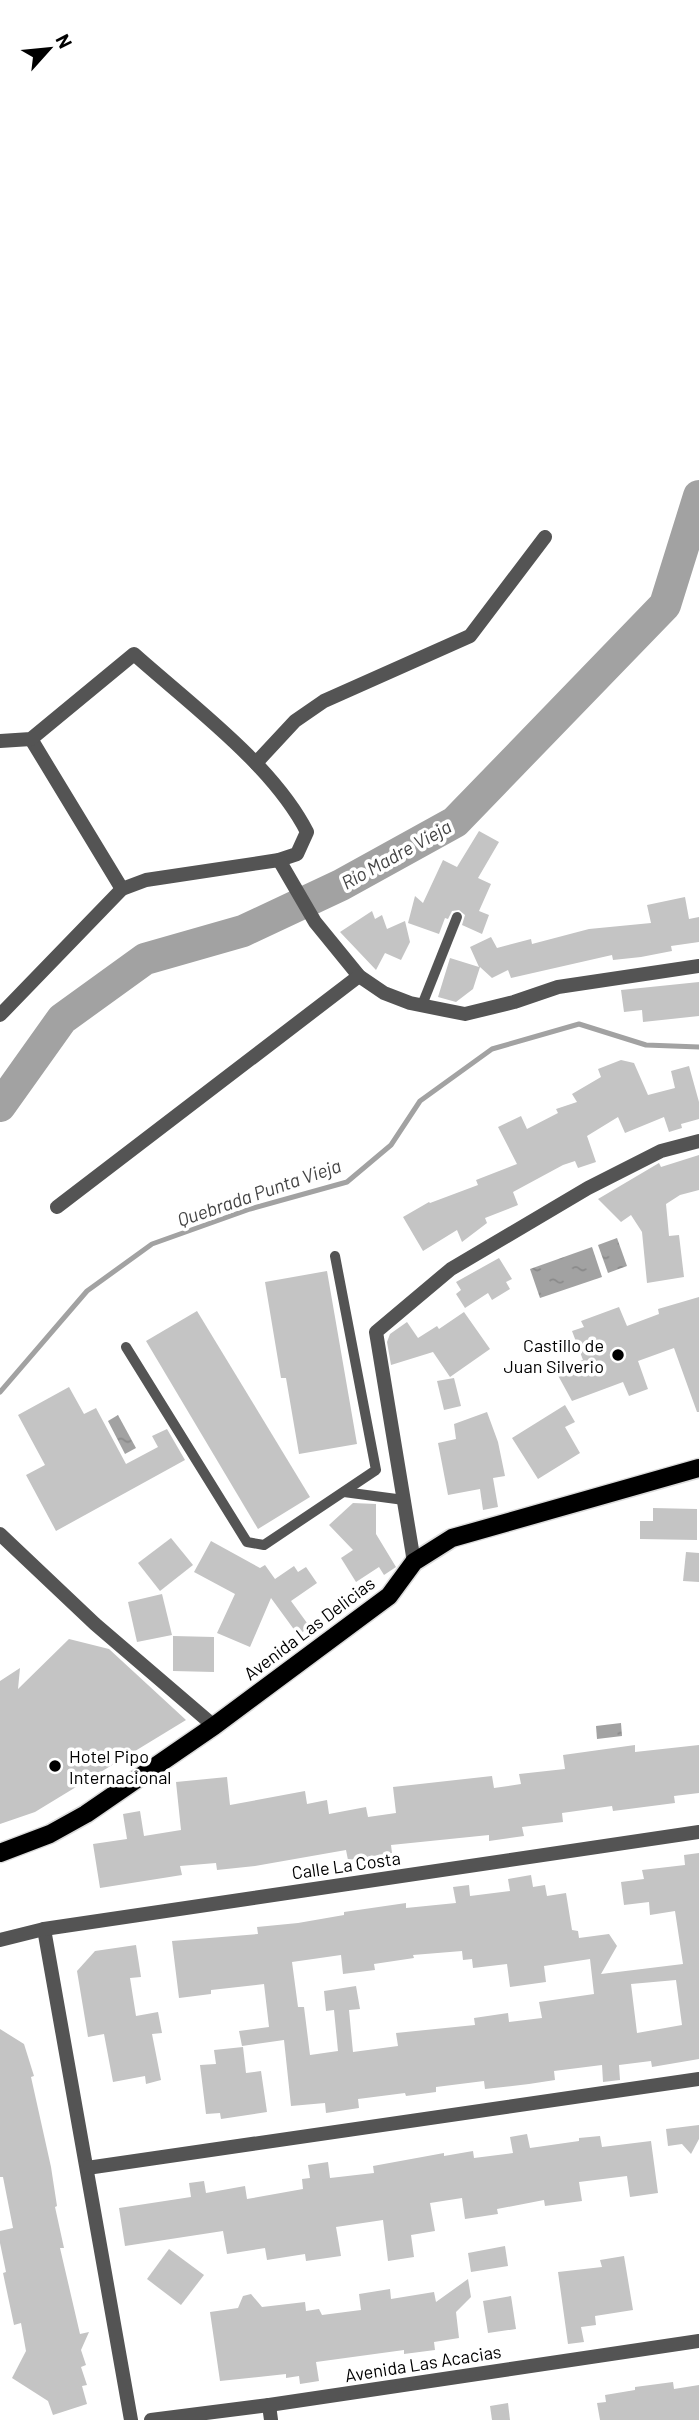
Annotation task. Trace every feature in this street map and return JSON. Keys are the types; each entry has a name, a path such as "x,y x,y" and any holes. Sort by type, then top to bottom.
{"main road":[{"name":"Avenida Las Delicias","path":"0,1853 50,1834 86,1814 214,1726 389,1596 414,1562 452,1538 699,1468"}],"street":[{"path":"256,763 295,721 324,701 470,636 545,537"},
{"path":"0,741 31,739 134,654 256,763 296,810 307,832 297,854 279,860 146,880 122,889 0,1015"},
{"path":"31,739 122,889"},
{"path":"279,860 311,913 359,976 384,993 422,1005 465,1014 514,1002 558,987 699,966"},
{"path":"57,1207 359,976"},
{"path":"414,1562 376,1332 451,1269 519,1228 588,1188 661,1152 699,1141"},
{"path":"0,1534 95,1624 214,1726"},
{"name":"Calle La Costa","path":"0,1940 44,1929 699,1832"},
{"path":"44,1929 131,2420"},
{"path":"87,2168 699,2079"},
{"name":"Avenida Las Acacias","path":"151,2420 270,2413 699,2341"}],"lane":[{"path":"422,1005 457,916"},
{"path":"125,1347 247,1542 264,1545 376,1470 335,1256"},
{"path":"344,1492 404,1500"}],"water":[{"path":"617,1238 627,1266 608,1273 598,1245"},
{"path":"592,1247 602,1277 540,1298 530,1269"},
{"path":"118,1415 136,1448 125,1454 108,1421"},
{"path":"621,1723 622,1736 597,1739 596,1726"}],"building":[{"path":"479,831 499,842 478,878 491,884 479,911 489,915 482,934 462,925 465,915 459,910 452,911 448,919 445,918 439,934 408,923 415,896 423,903 443,860 457,867"},
{"path":"685,897 689,919 699,917 699,942 671,946 672,951 641,957 613,960 612,955 511,978 508,970 492,978 480,967 473,989 456,1002 438,997 450,958 479,967 470,947 491,937 497,948 531,939 532,944 589,929 651,923 647,905"},
{"path":"372,911 375,919 382,915 387,929 405,921 410,942 401,960 385,953 376,970 340,932"},
{"path":"699,982 699,1016 643,1022 642,1010 624,1012 621,990"},
{"path":"621,1060 634,1063 648,1095 675,1088 671,1071 689,1066 699,1102 699,1119 681,1124 682,1128 669,1132 664,1117 625,1133 618,1117 587,1136 596,1162 578,1168 575,1161 563,1165 513,1192 518,1205 485,1218 487,1223 462,1242 457,1230 423,1251 403,1217 429,1202 478,1185 476,1180 517,1164 498,1127 521,1116 527,1129 558,1113 556,1109 577,1102 572,1094 601,1077 598,1069"},
{"path":"699,1155 699,1190 680,1195 666,1204 669,1236 679,1235 684,1277 647,1283 642,1232 631,1215 621,1222 598,1199 659,1163 661,1167"},
{"path":"499,1258 512,1279 506,1282 510,1289 492,1300 488,1293 465,1308 456,1294 461,1290 456,1282"},
{"path":"327,1271 357,1444 299,1454 286,1378 281,1378 265,1282"},
{"name":"Castillo de Juan Silverio","path":"699,1297 699,1412 674,1348 638,1361 648,1389 629,1396 623,1382 572,1401 555,1370 583,1360 572,1331 584,1327 581,1321 619,1307 627,1326 659,1314 658,1309"},
{"path":"197,1311 310,1497 258,1529 146,1341"},
{"path":"464,1312 490,1349 450,1377 433,1352 391,1365 387,1342 390,1334 407,1322 418,1338 437,1326 439,1329"},
{"path":"454,1378 461,1406 444,1410 437,1381"},
{"path":"69,1387 84,1414 96,1408 126,1464 158,1447 152,1436 167,1429 185,1460 56,1531 26,1475 45,1465 18,1415"},
{"path":"565,1405 575,1422 565,1427 580,1453 538,1479 512,1438"},
{"path":"487,1412 498,1442 505,1476 493,1478 498,1507 483,1510 480,1489 448,1495 438,1443 456,1439 454,1424"},
{"path":"353,1503 376,1504 376,1534 396,1567 384,1575 379,1567 356,1582 341,1558 353,1550 329,1525"},
{"path":"653,1508 697,1509 697,1540 640,1539 640,1521 653,1521"},
{"path":"171,1538 193,1565 160,1591 138,1563"},
{"path":"211,1541 260,1568 265,1565 275,1579 294,1566 298,1572 306,1567 317,1583 291,1601 310,1627 298,1635 271,1598 250,1647 217,1633 235,1594 194,1572"},
{"path":"686,1552 699,1553 699,1582 683,1581"},
{"path":"162,1594 172,1635 137,1642 128,1602"},
{"path":"173,1636 214,1637 214,1672 173,1671"},
{"name":"Hotel Pipo Internacional","path":"69,1639 109,1649 186,1720 35,1812 0,1824 0,1681 20,1668 18,1689"},
{"path":"635,1745 635,1752 699,1745 699,1793 674,1796 675,1803 613,1811 612,1806 562,1813 563,1822 522,1827 524,1836 489,1841 489,1835 391,1845 392,1853 348,1860 346,1850 217,1870 216,1863 180,1866 182,1875 100,1888 93,1844 127,1839 123,1814 140,1811 144,1836 181,1830 176,1782 227,1777 230,1805 305,1791 307,1804 327,1800 329,1814 366,1807 368,1817 396,1813 393,1787 492,1776 494,1788 521,1784 519,1774 565,1769 563,1755"},
{"path":"699,1853 699,2059 652,2067 651,2061 619,2065 620,2080 603,2082 602,2065 554,2071 555,2080 529,2084 485,2089 484,2081 436,2087 436,2092 358,2099 359,2108 326,2113 325,2103 291,2106 284,2040 242,2046 239,2031 269,2027 264,1984 211,1990 211,1994 179,1998 172,1941 258,1934 257,1927 298,1923 344,1915 344,1912 406,1903 406,1908 456,1903 453,1887 469,1885 470,1896 510,1891 508,1879 531,1875 533,1887 545,1885 547,1896 566,1893 572,1930 578,1931 579,1938 609,1934 617,1946 601,1974 683,1964 675,1911 650,1915 649,1902 624,1905 621,1882 644,1879 642,1870 685,1865 684,1855","holes":["462,1951 463,1960 472,1959 473,1968 507,1964 510,1987 546,1982 544,1966 590,1959 594,1994 539,2002 542,2018 509,2022 508,2013 474,2018 475,2025 396,2033 398,2046 353,2052 349,2010 360,2009 356,1986 324,1991 326,2011 334,2010 338,2051 310,2055 304,2007 298,2007 292,1962 341,1955 343,1974 375,1970 374,1964 414,1958 413,1955","676,1980 682,2025 637,2033 631,1984"]},
{"path":"136,1945 141,1977 130,1978 136,2016 158,2012 162,2033 152,2034 161,2080 146,2084 145,2076 113,2082 104,2034 88,2037 77,1971 95,1951"},
{"path":"0,2029 24,2044 34,2076 31,2077 51,2167 55,2207 64,2248 60,2248 80,2334 89,2332 81,2350 86,2365 81,2367 87,2385 82,2386 87,2404 53,2415 48,2401 12,2378 26,2351 21,2323 14,2325 0,2243 0,2231 13,2228 3,2177 0,2177"},
{"path":"243,2047 246,2073 261,2071 267,2112 221,2119 220,2113 206,2114 200,2065 216,2064 214,2050"},
{"path":"699,2125 699,2139 691,2154 682,2144 668,2146 666,2129"},
{"path":"527,2134 530,2148 600,2136 602,2147 651,2141 658,2193 630,2197 627,2176 579,2182 582,2201 545,2206 544,2200 497,2209 498,2214 465,2219 462,2198 430,2203 435,2231 411,2235 414,2257 388,2261 383,2220 336,2227 341,2256 306,2261 305,2254 267,2260 265,2248 227,2254 223,2231 125,2246 119,2208 191,2197 189,2183 204,2181 206,2193 245,2186 247,2199 303,2189 302,2179 310,2178 308,2165 328,2162 330,2178 374,2173 373,2166 444,2153 444,2156 473,2151 474,2158 513,2153 510,2137"},
{"path":"505,2246 508,2266 471,2272 468,2253"},
{"path":"169,2249 204,2275 181,2305 147,2279"},
{"path":"624,2256 633,2310 595,2316 596,2325 581,2327 584,2342 568,2344 558,2272 602,2267 600,2260"},
{"path":"468,2279 471,2297 456,2312 459,2338 434,2342 435,2350 404,2354 404,2350 316,2362 319,2381 300,2384 299,2376 286,2378 286,2374 220,2381 210,2312 238,2308 243,2296 251,2294 262,2307 305,2302 306,2311 319,2309 322,2315 361,2310 359,2294 390,2289 391,2299 434,2292 436,2302"},
{"path":"511,2296 516,2329 488,2333 483,2301"},
{"path":"673,2382 674,2389 699,2385 699,2420 600,2420 597,2403 606,2402 605,2395 635,2390 635,2387"},
{"path":"508,2403 510,2420 492,2420 490,2406"}],"waterway":[{"name":"Río Madre Vieja","path":"0,1106 62,1019 145,959 243,931 341,885 455,822 665,605 699,496"},
{"name":"Quebrada Punta Vieja","path":"0,1392 87,1291 152,1244 250,1209 347,1182 391,1145 420,1101 492,1049 579,1024 646,1045 699,1047"}],"place":[{"name":"Castillo de Juan Silverio","path":"618,1355"},
{"name":"Hotel Pipo Internacional","path":"55,1766"}]}
